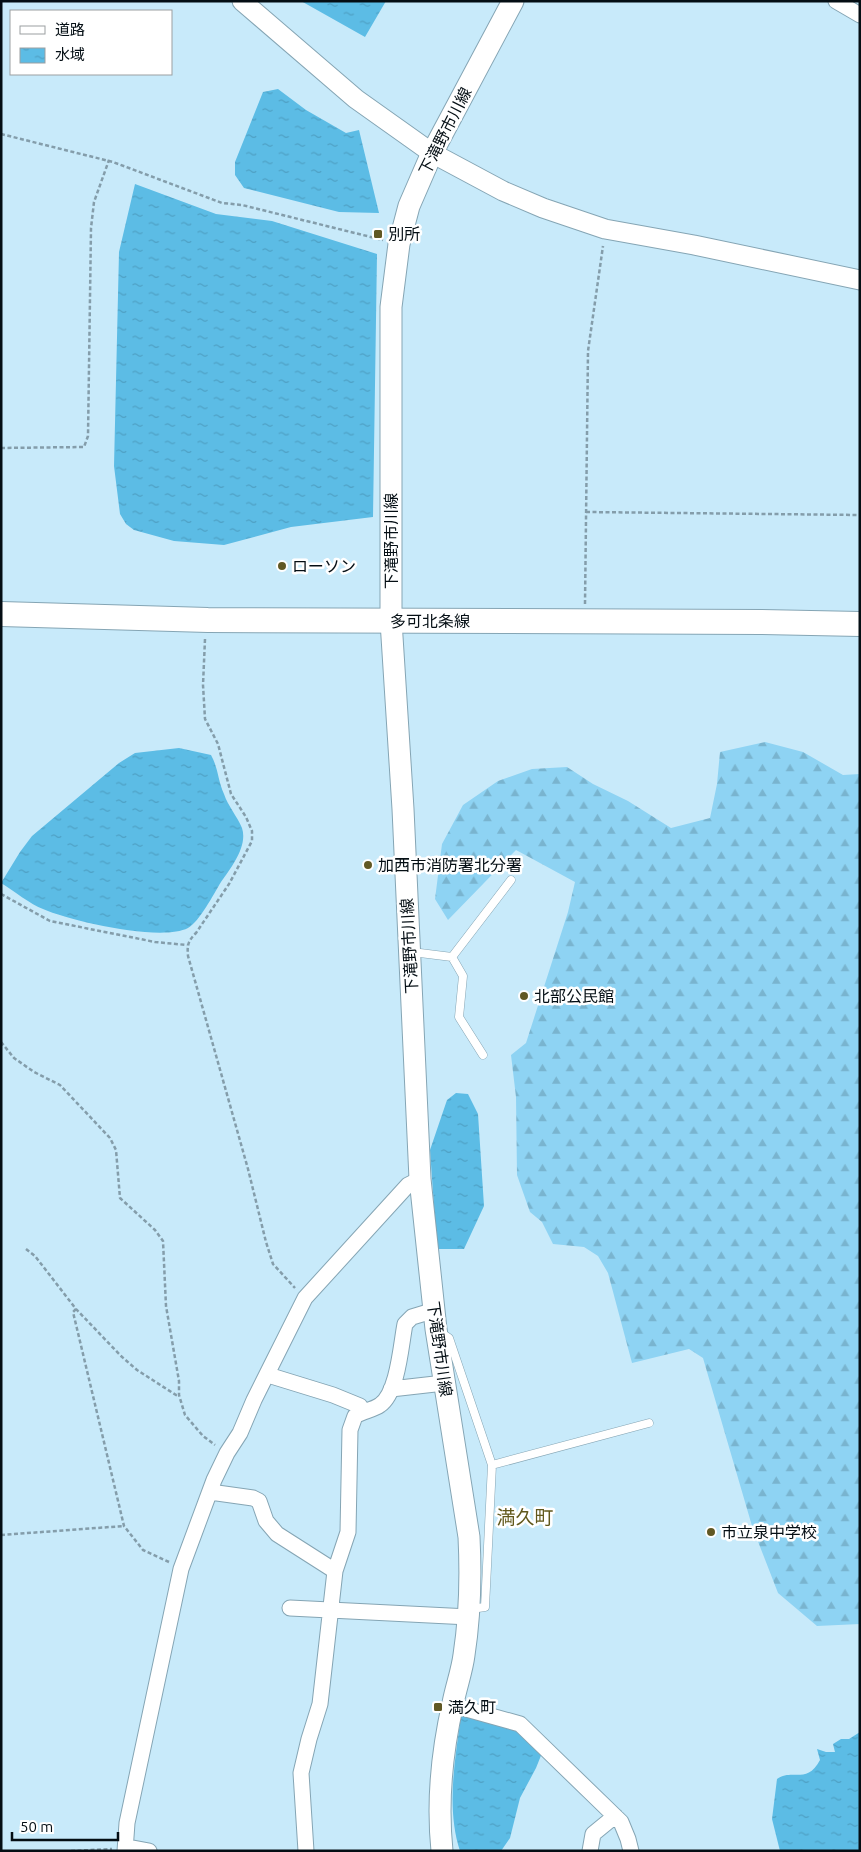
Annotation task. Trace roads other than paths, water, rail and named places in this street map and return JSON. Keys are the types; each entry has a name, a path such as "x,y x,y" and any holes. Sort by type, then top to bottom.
{"main road":[{"name":"下滝野市川線","path":"442,1851 441,1775 452,1705 464,1657 469,1613 469,1538 444,1383 420,1179 403,809 391,621 391,307 399,244 409,206 432,154 513,1"},
{"name":"多可北条線","path":"1,614 208,620 860,624"}],"street":[{"path":"242,1 356,99 432,154 503,191 543,208 605,229 860,280"},
{"path":"836,1 860,15"},
{"path":"149,1851 133,1848 126,1850 127,1823 181,1569 210,1492 227,1453 240,1433 254,1400 305,1298 408,1185 420,1179"},
{"path":"306,1851 301,1773 320,1704 335,1571 348,1532 350,1430 355,1416 363,1411 379,1406 390,1395 405,1324 412,1317 436,1320"},
{"path":"268,1375 333,1395 360,1406 363,1411"},
{"path":"391,1389 444,1383"},
{"path":"210,1492 259,1500 266,1521 277,1534 335,1571"},
{"path":"290,1608 469,1613"},
{"path":"452,1705 520,1724 621,1822 631,1851"},
{"path":"590,1851 593,1834 615,1816"}],"lane":[{"path":"452,957 511,880"},
{"path":"410,951 452,957"},
{"path":"452,957 463,976 459,1017 483,1055"},
{"path":"436,1320 449,1338 492,1465 485,1606 469,1613"},
{"path":"492,1465 649,1423"}],"water":[{"path":"301,1 386,1 365,37"},
{"path":"278,89 306,110 346,133 359,130 379,213 339,212 244,188 235,175 235,162 263,92"},
{"path":"135,184 216,214 272,221 377,254 373,517 291,527 224,545 174,541 134,530 126,524 120,514 114,466 119,252"},
{"path":"179,748 211,755 220,784 242,828 243,835 241,849 234,864 193,925 175,932 158,933 94,924 38,907 1,883 32,836 119,763 135,753"},
{"path":"456,1093 468,1094 478,1114 484,1206 464,1249 437,1249 430,1150 447,1100"},
{"path":"461,1716 484,1719 517,1729 542,1753 520,1798 510,1838 501,1851 460,1851 453,1818 453,1784"},
{"path":"860,1732 860,1851 780,1851 772,1819 777,1779 783,1776 810,1772 820,1760 817,1749 835,1752 833,1744 841,1739 849,1739"}],"place":[{"name":"別所","path":"378,234"},
{"name":"ローソン","path":"282,566"},
{"name":"加西市消防署北分署","path":"368,865"},
{"name":"北部公民館","path":"524,996"},
{"name":"市立泉中学校","path":"711,1532"},
{"name":"満久町","path":"438,1707"}],"district":[{"name":"満久町","path":"525,1517"}]}
